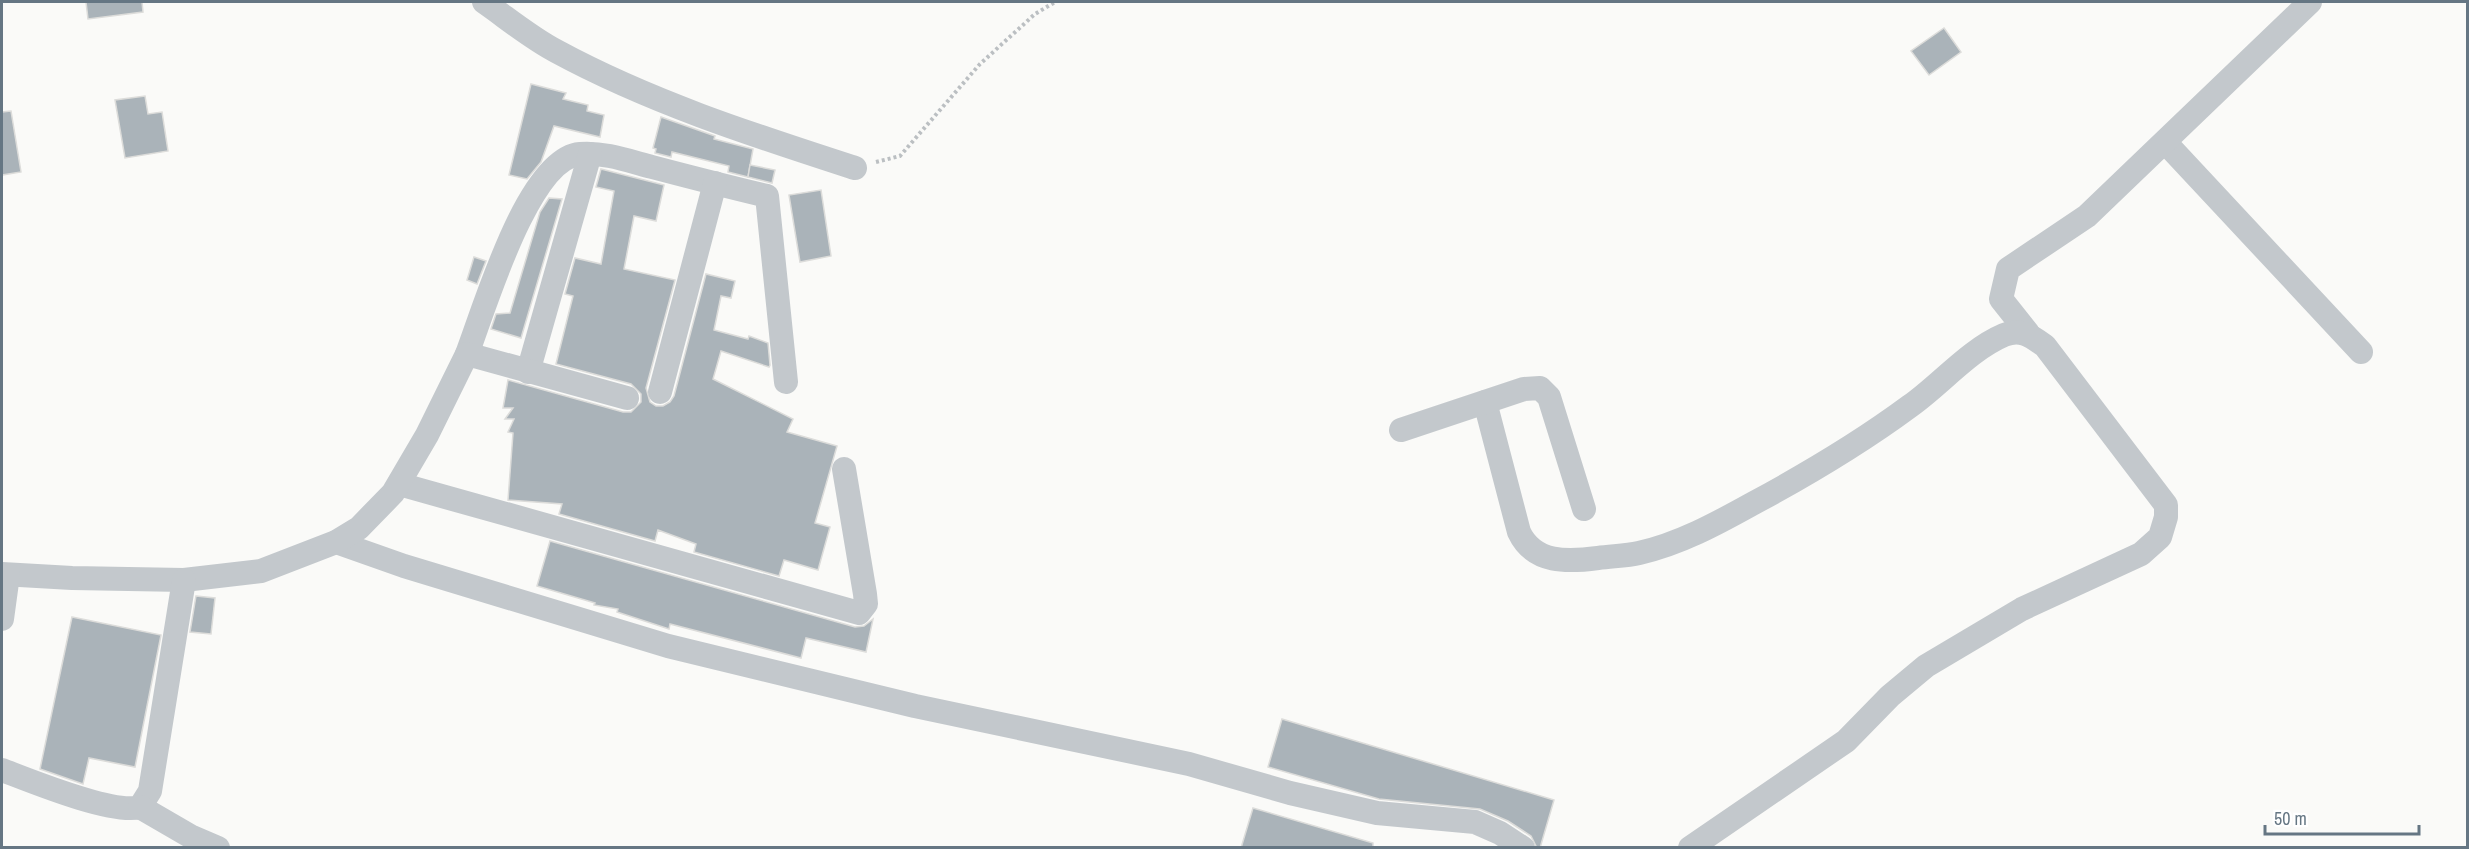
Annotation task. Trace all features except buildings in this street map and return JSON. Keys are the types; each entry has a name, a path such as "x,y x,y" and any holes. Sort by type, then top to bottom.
{"street":[{"path":"484,2 553,50 621,84 740,131 855,168"},
{"path":"1690,848 1846,741 1890,696 1926,666 2022,609 2141,554 2160,537 2166,517 2166,505 2045,346 2028,333 2001,299 2008,269 2087,216 2310,2"},
{"path":"2164,142 2361,352"},
{"path":"2,619 5,574 184,579 261,571 336,542 359,528 393,493 427,435 467,354 520,216 534,190 565,159 580,153 607,156 767,196 786,382"},
{"path":"528,372 590,154"},
{"path":"660,392 715,183"},
{"path":"1485,402 1519,532 1524,542 1537,554 1565,560 1639,553 1675,542 1710,527 1821,465 1910,406 1984,346 2016,332 2028,333"},
{"path":"467,354 627,398"},
{"path":"1401,430 1533,387 1545,391 1549,397 1584,508"},
{"path":"399,484 859,614 866,604 865,594 844,469"},
{"path":"336,542 404,566 668,646 915,706 1189,764 1290,793 1377,813 1475,822 1500,833 1523,848"},
{"path":"2,770 111,807 130,810 140,807 150,791 184,579"},
{"path":"140,807 190,836 218,848"}],"path":[{"path":"855,168 900,156 980,64 1035,14 1055,2"}]}
